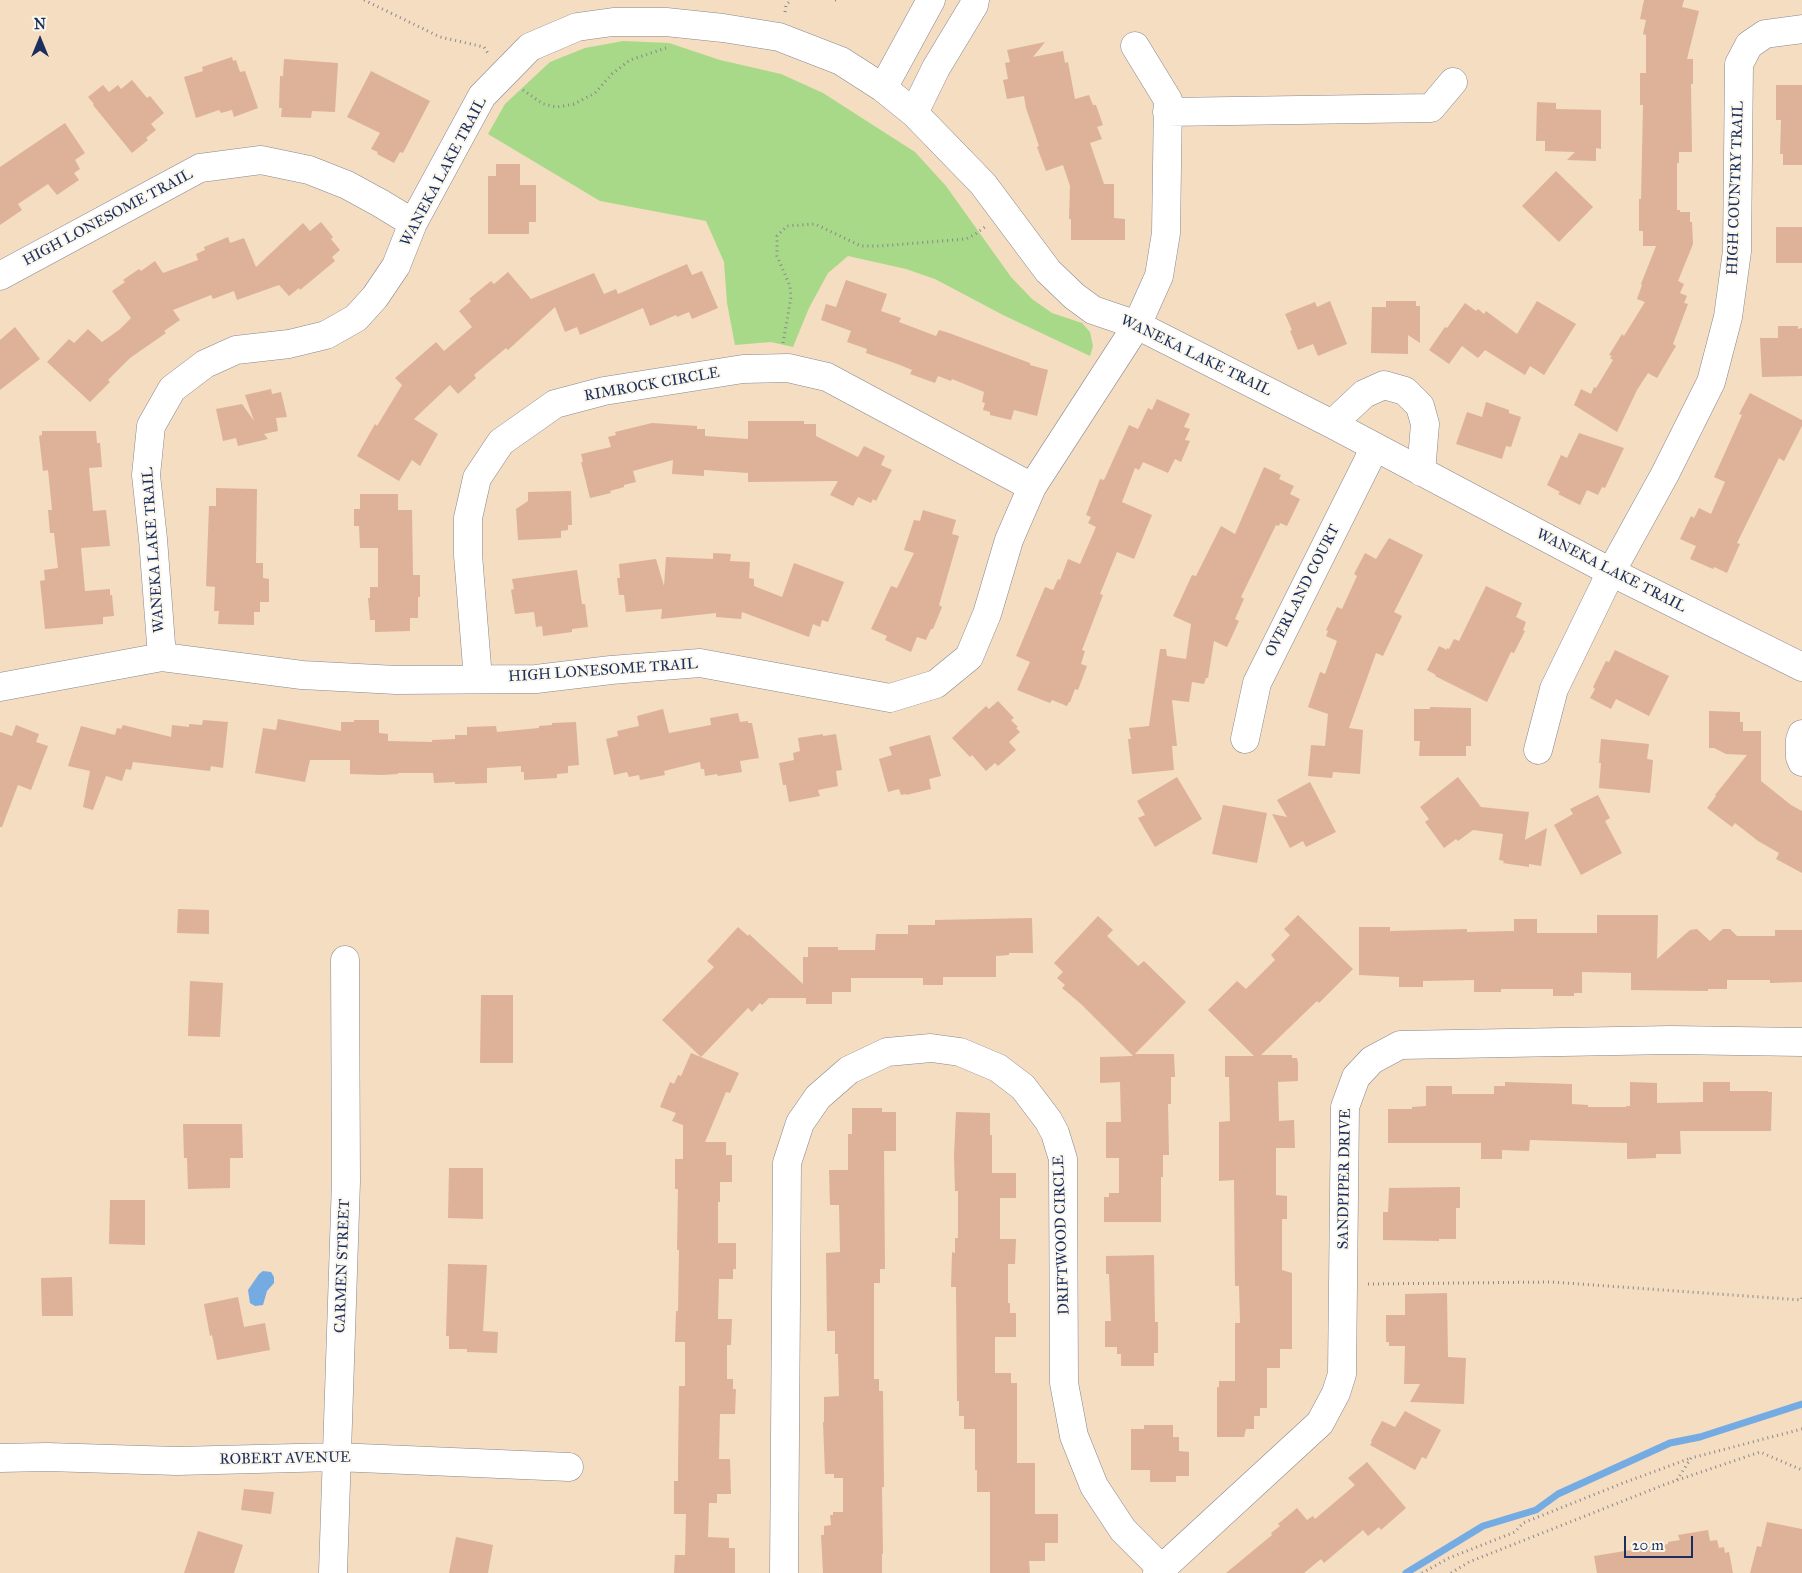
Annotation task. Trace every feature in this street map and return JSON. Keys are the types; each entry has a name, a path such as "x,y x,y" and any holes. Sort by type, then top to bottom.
{"street":[{"path":"883,88 931,0"},
{"path":"914,113 936,68 974,5 975,0"},
{"name":"WANEKA LAKE TRAIL","path":"162,657 154,539 146,475 150,426 172,389 205,364 236,350 289,344 326,335 356,318 375,297 396,266 413,223 482,96 530,47 577,27 613,22 666,22 723,28 779,37 841,61 883,88 914,113 983,184 1048,272 1074,296 1093,310 1137,325 1332,424 1611,572 1802,668"},
{"name":"HIGH COUNTRY TRAIL","path":"1538,750 1554,689 1611,572 1711,382 1728,317 1737,251 1739,64 1749,45 1765,34 1802,29"},
{"name":"HIGH LONESOME TRAIL","path":"0,687 162,657 302,675 396,680 536,680 611,670 700,663 890,698 936,684 969,657 987,614 1009,540 1032,487 1137,325 1159,276 1166,233 1168,100 1135,46"},
{"path":"1167,112 1431,108 1453,82"},
{"name":"HIGH LONESOME TRAIL","path":"0,276 200,168 261,160 309,170 347,185 413,223"},
{"name":"RIMROCK CIRCLE","path":"478,679 468,555 468,518 477,478 502,442 555,404 604,391 742,370 788,368 827,377 1032,487"},
{"path":"1332,424 1364,394 1384,385 1406,391 1420,406 1425,424 1421,472"},
{"name":"OVERLAND COURT","path":"1245,739 1257,683 1375,447"},
{"path":"1802,734 1800,740 1800,757 1802,762"},
{"name":"CARMEN STREET","path":"333,1573 346,1181 345,960"},
{"name":"SANDPIPER DRIVE","path":"1159,1571 1320,1423 1336,1393 1342,1374 1344,1107 1356,1077 1372,1060 1400,1045 1671,1040 1802,1042"},
{"name":"DRIFTWOOD CIRCLE","path":"784,1573 787,1162 800,1123 818,1097 849,1070 887,1052 931,1048 960,1052 998,1068 1023,1087 1048,1120 1055,1134 1063,1160 1064,1383 1074,1436 1094,1486 1123,1530 1159,1571"},
{"name":"ROBERT AVENUE","path":"0,1458 47,1457 177,1461 336,1457 570,1467"}],"path":[{"path":"364,0 440,37 484,47 503,74 543,104 557,106 574,104 595,93 612,74 630,60 668,48"},
{"path":"776,368 782,350 791,297 790,286 777,256 777,236 787,226 815,224 861,246 880,246 966,238 974,235 1004,213"},
{"path":"1342,1283 1552,1282 1801,1300 1802,1298"},
{"path":"1422,1573 1449,1558 1515,1532 1523,1523 1623,1482 1691,1458 1802,1429"},
{"path":"1451,1573 1469,1562 1677,1480 1760,1452 1802,1470"},
{"path":"1677,1480 1691,1458"}],"green space":[{"path":"623,41 669,43 720,60 781,74 823,93 915,152 946,186 1011,277 1032,299 1052,313 1082,323 1090,332 1093,346 1090,356 1003,315 935,279 906,269 848,256 828,273 809,308 793,347 771,342 735,345 727,303 724,262 706,221 600,201 488,134 505,104 550,62 585,48"}],"water":[{"path":"263,1271 271,1272 274,1277 274,1283 267,1291 263,1305 255,1306 250,1303 248,1290"}],"building":[{"path":"1644,0 1684,0 1682,7 1699,11 1687,59 1693,59 1693,84 1691,84 1692,152 1679,152 1679,163 1677,163 1677,210 1680,210 1680,212 1690,212 1693,244 1678,281 1684,284 1680,293 1687,296 1684,303 1688,304 1673,344 1676,346 1657,378 1648,373 1637,390 1617,432 1574,405 1581,389 1591,394 1594,387 1596,388 1613,360 1610,358 1612,356 1609,355 1622,334 1624,336 1645,302 1637,299 1656,246 1643,246 1643,231 1639,231 1643,105 1640,105 1640,73 1646,73 1646,35 1643,34 1646,20 1640,19"},
{"path":"1045,42 1033,57 1063,51 1065,63 1068,62 1075,99 1089,95 1093,105 1096,105 1103,125 1097,127 1102,139 1090,143 1104,184 1114,184 1114,218 1125,219 1125,240 1071,240 1071,219 1069,219 1070,186 1063,165 1046,171 1037,147 1039,146 1026,108 1024,96 1007,99 1003,80 1008,79 1005,63 1010,62 1007,50"},
{"path":"232,57 233,61 236,60 240,72 245,71 258,108 234,117 232,110 221,113 219,110 196,118 184,77 203,71 202,67"},
{"path":"284,59 338,63 335,112 312,111 311,118 281,117 282,108 279,108 280,76 283,76"},
{"path":"371,71 430,101 403,153 400,152 394,163 371,149 380,133 347,117"},
{"path":"132,80 147,98 150,96 164,113 151,124 156,130 146,138 148,140 132,153 88,97 103,85 109,92 118,85 121,89"},
{"path":"1776,85 1802,85 1802,165 1783,165 1783,154 1780,154 1781,120 1776,120"},
{"path":"1537,102 1556,103 1556,109 1601,110 1601,149 1596,148 1596,161 1567,160 1575,152 1545,151 1545,141 1536,141"},
{"path":"65,123 85,153 75,160 80,169 74,173 79,180 57,195 48,184 18,204 22,210 0,225 0,167"},
{"path":"496,164 520,164 520,185 536,185 536,222 529,222 529,234 488,234 488,176 496,176"},
{"path":"1556,171 1593,207 1559,242 1522,206"},
{"path":"321,222 333,237 331,239 340,250 332,257 335,261 300,290 299,288 289,296 279,285 237,300 234,291 213,299 211,295 173,310 180,320 164,331 166,333 130,358 90,402 47,362 69,339 74,343 88,329 102,342 119,330 131,318 112,291 125,282 123,280 139,269 141,271 155,261 163,273 198,260 196,254 205,250 204,247 228,237 230,243 244,238 256,267 303,223 310,231"},
{"path":"1776,227 1802,227 1802,263 1776,263"},
{"path":"687,264 692,275 702,271 718,308 692,319 689,312 677,317 676,315 650,326 643,308 580,335 577,327 565,332 555,307 508,350 506,348 474,375 476,378 458,394 450,385 414,419 438,434 420,466 412,460 399,481 357,456 375,424 377,426 402,385 395,378 436,342 444,351 472,327 459,311 471,301 469,299 491,281 494,284 508,272 531,299 594,273 604,294 616,289 618,294"},
{"path":"846,280 887,294 881,311 901,318 899,322 936,336 939,330 949,333 1030,363 1030,365 1048,370 1037,416 1014,410 1011,420 990,415 990,412 983,410 985,403 982,402 984,392 952,379 951,381 938,376 935,383 910,374 912,370 866,353 867,349 847,342 851,331 821,320 826,304 836,307"},
{"path":"1330,301 1347,344 1318,356 1313,344 1298,350 1285,314 1315,302 1317,307"},
{"path":"1386,301 1416,301 1416,306 1420,306 1420,343 1408,335 1408,354 1371,353 1372,307 1386,307"},
{"path":"1537,301 1576,324 1544,375 1530,366 1525,375 1485,350 1478,358 1462,346 1449,364 1429,350 1465,303 1476,311 1478,309 1484,314 1486,311 1517,334"},
{"path":"1778,326 1798,326 1798,329 1802,328 1802,376 1762,377 1760,338 1778,338"},
{"path":"15,327 40,359 0,390 0,340"},
{"path":"271,389 272,394 281,392 287,417 276,418 278,431 264,434 268,439 238,446 236,438 223,441 216,409 242,404 254,421 245,395"},
{"path":"1750,393 1802,420 1802,426 1784,461 1779,458 1737,543 1740,544 1727,573 1690,559 1696,546 1680,539 1691,516 1694,518 1699,508 1711,514 1725,482 1714,477 1742,415 1739,414"},
{"path":"1157,399 1190,414 1184,427 1190,429 1185,440 1190,441 1181,462 1175,459 1168,473 1143,462 1139,470 1135,468 1122,502 1152,515 1134,559 1117,552 1100,594 1103,595 1082,650 1085,651 1081,664 1087,666 1078,690 1075,689 1067,706 1052,700 1050,703 1017,690 1030,662 1016,656 1045,587 1053,590 1058,579 1060,580 1068,559 1080,564 1096,527 1088,523 1091,517 1086,515 1100,479 1104,480 1129,425 1138,429 1148,408 1152,410"},
{"path":"1486,402 1509,410 1509,413 1521,417 1511,447 1506,446 1502,459 1456,444 1467,412 1482,417"},
{"path":"748,421 804,421 804,424 816,424 816,436 858,457 864,446 885,456 881,465 892,470 876,501 873,499 871,503 858,497 853,506 830,495 838,481 748,482 748,473 704,470 704,476 672,474 673,460 633,471 636,482 610,491 611,493 590,498 581,462 583,462 581,454 611,447 608,437 616,435 615,432 652,423 697,426 697,429 705,429 705,436 748,439"},
{"path":"42,431 96,431 97,443 100,443 102,467 89,468 93,511 106,510 110,546 81,548 85,591 110,589 110,595 112,595 114,616 103,617 103,624 45,629 40,581 45,580 44,570 58,568 54,533 50,533 48,510 52,510 48,470 43,471 39,436 42,435"},
{"path":"1579,433 1624,448 1605,488 1602,487 1598,495 1587,490 1580,505 1558,494 1560,492 1547,485 1561,455 1567,458"},
{"path":"1264,467 1281,475 1279,479 1294,486 1290,494 1300,499 1287,526 1280,523 1279,526 1276,525 1241,597 1244,599 1235,619 1239,621 1227,647 1214,641 1208,678 1206,678 1204,684 1192,682 1189,702 1172,700 1177,746 1172,746 1174,770 1132,774 1128,739 1131,739 1129,728 1149,726 1160,649 1166,649 1167,656 1186,659 1191,624 1173,616 1192,575 1196,576 1221,526 1235,534"},
{"path":"216,488 257,489 256,563 263,563 263,578 269,579 269,602 260,602 260,612 254,612 254,625 218,624 219,611 214,611 215,587 206,586 209,506 216,506"},
{"path":"571,491 572,525 568,525 568,530 561,531 561,538 518,540 516,509 528,501 528,492"},
{"path":"360,494 398,494 398,510 412,510 413,575 420,575 420,597 418,597 418,618 410,618 410,631 375,632 375,620 370,620 368,598 370,598 370,587 378,587 378,548 360,548 359,526 354,526 354,509 360,509"},
{"path":"923,510 956,520 952,534 959,536 939,605 942,607 933,629 931,629 926,640 917,637 911,652 885,640 887,636 871,629 891,586 897,588 914,553 904,550 914,520 920,521"},
{"path":"1389,538 1423,555 1394,612 1402,616 1383,656 1376,653 1349,728 1363,730 1360,774 1333,772 1332,778 1308,776 1311,745 1325,746 1328,714 1308,707 1320,672 1325,674 1337,641 1326,636 1328,631 1326,630 1337,607 1342,609 1357,576 1354,574 1365,553 1376,559"},
{"path":"713,553 731,554 730,561 750,562 749,578 754,579 754,586 782,597 794,563 844,582 828,622 822,620 820,627 813,624 809,637 742,612 741,619 716,617 716,613 661,619 662,609 626,612 624,595 619,595 617,578 620,578 619,564 656,559 664,586 666,557 713,559"},
{"path":"577,570 582,604 585,604 588,627 572,629 572,632 543,636 542,626 536,627 534,612 515,614 511,590 514,589 512,579"},
{"path":"1486,586 1522,603 1516,617 1526,622 1523,630 1525,631 1514,653 1511,652 1487,702 1435,676 1427,670 1439,646 1447,650 1454,639 1459,641"},
{"path":"1615,650 1669,676 1649,716 1616,699 1611,709 1590,698 1595,689 1593,687 1606,661 1609,662"},
{"path":"998,701 1014,718 1011,720 1020,732 1009,742 1016,750 998,766 995,763 986,771 972,755 970,757 952,738 986,706 989,709"},
{"path":"1430,707 1471,708 1471,746 1466,746 1466,756 1419,756 1420,741 1414,741 1414,709 1430,709"},
{"path":"663,709 669,733 711,725 710,718 738,713 740,722 748,721 748,723 752,723 759,758 740,761 742,772 718,776 717,774 705,776 700,762 664,771 665,775 640,780 639,775 629,777 627,772 614,775 606,739 618,736 617,731 639,726 637,716"},
{"path":"1709,711 1740,712 1740,722 1743,722 1743,731 1761,731 1761,781 1791,805 1802,811 1802,873 1776,859 1779,853 1758,841 1735,823 1732,827 1707,808 1747,755 1726,754 1714,748 1709,748"},
{"path":"278,719 341,731 341,722 379,720 379,733 388,734 388,741 432,742 432,740 455,739 455,735 467,735 467,727 496,726 497,732 539,728 539,726 552,725 552,723 576,722 579,765 568,766 568,773 557,774 557,778 524,780 524,772 521,772 521,766 487,768 487,783 455,784 455,782 434,783 433,773 350,774 350,760 310,760 305,782 255,773 263,728 276,730"},
{"path":"203,720 228,722 223,768 211,766 210,771 133,762 131,770 126,769 122,781 106,776 93,810 83,807 90,771 68,766 81,726 115,735 117,728 121,729 123,725 171,737 172,725 189,727 189,724 202,725"},
{"path":"16,725 39,734 36,742 48,746 31,790 18,785 2,827 0,827 0,732 12,736"},
{"path":"823,734 823,736 836,734 842,770 836,771 838,786 818,790 820,796 789,802 786,785 783,785 779,763 794,760 793,753 800,751 798,738"},
{"path":"930,735 941,776 929,779 931,789 906,795 901,795 899,789 888,792 879,759 892,755 889,747"},
{"path":"1601,739 1649,744 1647,759 1653,760 1650,793 1599,788"},
{"path":"1177,777 1202,819 1155,847 1138,818 1145,815 1137,801"},
{"path":"1458,777 1481,807 1529,812 1525,840 1547,828 1541,866 1529,864 1529,867 1503,863 1504,861 1499,860 1503,834 1473,830 1444,848 1425,822 1429,819 1420,807"},
{"path":"1310,782 1336,832 1306,847 1303,841 1290,848 1272,814 1287,817 1277,800"},
{"path":"1598,795 1610,818 1605,821 1622,853 1581,875 1554,825 1573,814 1570,809"},
{"path":"1223,805 1267,813 1257,863 1212,854"},
{"path":"178,909 209,910 209,934 177,933"},
{"path":"1298,915 1353,969 1319,1003 1317,1001 1261,1055 1292,1055 1292,1058 1297,1058 1298,1063 1298,1081 1278,1082 1279,1121 1294,1120 1295,1148 1276,1148 1276,1195 1287,1196 1287,1219 1282,1219 1282,1270 1292,1273 1292,1349 1280,1349 1280,1368 1267,1368 1267,1408 1260,1408 1260,1416 1254,1416 1254,1429 1246,1429 1244,1437 1217,1437 1217,1387 1219,1387 1219,1381 1235,1381 1235,1323 1240,1323 1239,1286 1235,1286 1234,1180 1219,1181 1219,1122 1230,1121 1229,1077 1225,1077 1225,1056 1254,1056 1208,1010 1237,981 1246,989 1275,960 1271,955 1290,935 1284,929"},
{"path":"1597,915 1658,915 1657,959 1690,930 1697,929 1710,941 1723,929 1730,929 1737,936 1775,936 1775,930 1802,930 1802,982 1770,983 1770,980 1727,980 1727,989 1708,989 1708,991 1631,990 1631,973 1582,972 1582,993 1574,993 1574,996 1553,996 1553,989 1501,989 1501,992 1474,992 1474,980 1423,981 1423,987 1399,987 1399,977 1359,975 1359,927 1390,927 1390,931 1467,929 1467,932 1514,931 1514,919 1537,919 1537,933 1597,933"},
{"path":"1098,916 1113,930 1107,936 1138,966 1144,961 1186,1002 1135,1054 1174,1054 1175,1077 1171,1077 1171,1104 1168,1104 1169,1155 1163,1155 1163,1177 1161,1177 1161,1222 1104,1222 1104,1197 1109,1197 1109,1193 1119,1193 1119,1158 1106,1158 1106,1122 1121,1122 1120,1082 1100,1083 1100,1057 1133,1056 1081,1004 1062,988 1065,985 1057,978 1063,972 1054,963"},
{"path":"1032,918 1033,953 1009,953 1009,955 996,956 996,977 943,977 943,985 923,985 923,978 851,978 851,992 832,992 832,1004 806,1004 806,998 769,998 762,1005 760,1003 752,1012 748,1008 701,1057 662,1020 714,967 707,961 738,927 748,936 749,934 803,984 803,957 808,957 808,947 838,947 838,950 875,950 876,934 908,934 908,925 935,925 935,920"},
{"path":"190,981 223,983 220,1037 188,1036"},
{"path":"481,995 513,995 513,1063 480,1063"},
{"path":"691,1053 739,1073 730,1093 726,1092 705,1142 726,1142 726,1155 732,1155 732,1182 720,1182 720,1202 718,1202 718,1243 736,1243 736,1269 733,1269 733,1279 719,1279 718,1319 732,1319 731,1345 727,1345 727,1379 733,1379 733,1389 736,1389 735,1414 720,1414 719,1459 730,1459 731,1494 717,1494 717,1503 709,1503 708,1537 729,1538 729,1548 735,1548 735,1573 674,1573 675,1555 685,1555 686,1514 674,1514 674,1481 678,1481 679,1386 685,1386 685,1342 675,1342 676,1311 678,1311 679,1250 677,1250 678,1189 675,1189 675,1159 683,1159 683,1125 672,1121 676,1113 660,1107 670,1082 674,1084 678,1075 681,1076"},
{"path":"1505,1082 1572,1084 1572,1104 1588,1105 1588,1107 1626,1107 1630,1106 1630,1082 1657,1083 1657,1103 1703,1102 1703,1082 1730,1082 1730,1091 1772,1092 1771,1131 1680,1131 1681,1154 1656,1154 1656,1158 1627,1159 1627,1143 1530,1140 1529,1151 1502,1150 1502,1159 1481,1159 1481,1143 1388,1143 1388,1109 1412,1109 1412,1107 1426,1106 1426,1086 1452,1086 1452,1094 1494,1094 1494,1086 1505,1086"},
{"path":"852,1108 882,1108 882,1112 896,1112 896,1151 884,1151 885,1269 880,1269 880,1283 874,1283 874,1379 879,1379 879,1391 883,1391 884,1487 882,1487 882,1573 823,1573 821,1535 824,1535 824,1526 831,1525 830,1515 833,1515 833,1512 843,1512 843,1478 834,1478 834,1474 825,1474 824,1397 839,1396 838,1354 835,1354 835,1331 827,1331 826,1253 840,1252 839,1205 830,1205 829,1170 848,1170 848,1134 852,1134"},
{"path":"956,1112 990,1113 992,1173 1016,1173 1016,1198 1000,1198 1000,1239 1016,1239 1015,1264 1008,1264 1008,1303 1010,1303 1010,1313 1016,1313 1016,1337 995,1337 995,1373 1011,1373 1011,1383 1017,1383 1017,1463 1035,1463 1035,1514 1058,1514 1058,1543 1045,1543 1045,1561 1029,1561 1030,1573 990,1573 990,1492 977,1492 975,1429 964,1429 964,1416 959,1416 959,1401 957,1401 956,1287 951,1287 952,1252 955,1253 955,1238 958,1238 958,1191 955,1191 954,1156"},
{"path":"183,1124 242,1124 243,1158 230,1158 230,1188 188,1189 187,1158 184,1158"},
{"path":"449,1168 483,1168 483,1219 448,1218"},
{"path":"1460,1187 1460,1208 1456,1208 1456,1239 1439,1239 1439,1241 1383,1240 1383,1212 1388,1212 1389,1188"},
{"path":"110,1200 145,1200 145,1245 109,1244"},
{"path":"1154,1255 1155,1322 1158,1322 1158,1353 1154,1353 1154,1366 1121,1366 1121,1354 1117,1354 1117,1347 1105,1347 1105,1321 1111,1321 1109,1274 1106,1274 1106,1256"},
{"path":"448,1264 487,1265 483,1331 498,1332 497,1353 449,1349 449,1336 446,1336"},
{"path":"72,1277 73,1316 42,1316 41,1278"},
{"path":"1447,1293 1448,1357 1466,1358 1464,1404 1410,1402 1420,1384 1404,1384 1405,1346 1389,1346 1389,1342 1386,1342 1386,1315 1405,1315 1405,1294"},
{"path":"238,1297 244,1327 265,1323 270,1350 217,1360 204,1304"},
{"path":"1405,1411 1441,1430 1426,1459 1422,1457 1415,1470 1370,1445 1382,1421 1395,1427"},
{"path":"1144,1425 1173,1425 1173,1437 1179,1437 1179,1451 1189,1452 1189,1476 1176,1476 1176,1482 1150,1482 1150,1470 1131,1470 1131,1429 1144,1429"},
{"path":"1367,1462 1406,1508 1381,1530 1379,1527 1368,1536 1363,1530 1324,1563 1321,1559 1304,1573 1226,1573 1272,1535 1271,1533 1280,1526 1278,1524 1297,1508 1307,1520 1313,1516 1315,1519 1355,1485 1348,1478"},
{"path":"244,1489 274,1492 271,1514 241,1510"},
{"path":"1767,1522 1802,1529 1802,1573 1750,1573 1757,1546 1761,1547"},
{"path":"1708,1530 1710,1541 1717,1540 1719,1548 1724,1547 1725,1553 1729,1552 1733,1573 1597,1573 1594,1556 1668,1544 1668,1542 1680,1540 1678,1535"},
{"path":"198,1531 243,1545 234,1573 184,1573"},
{"path":"456,1537 493,1545 488,1573 449,1573"}],"waterway":[{"path":"1406,1573 1483,1526 1536,1510 1558,1494 1670,1443 1700,1437 1802,1404"}]}
